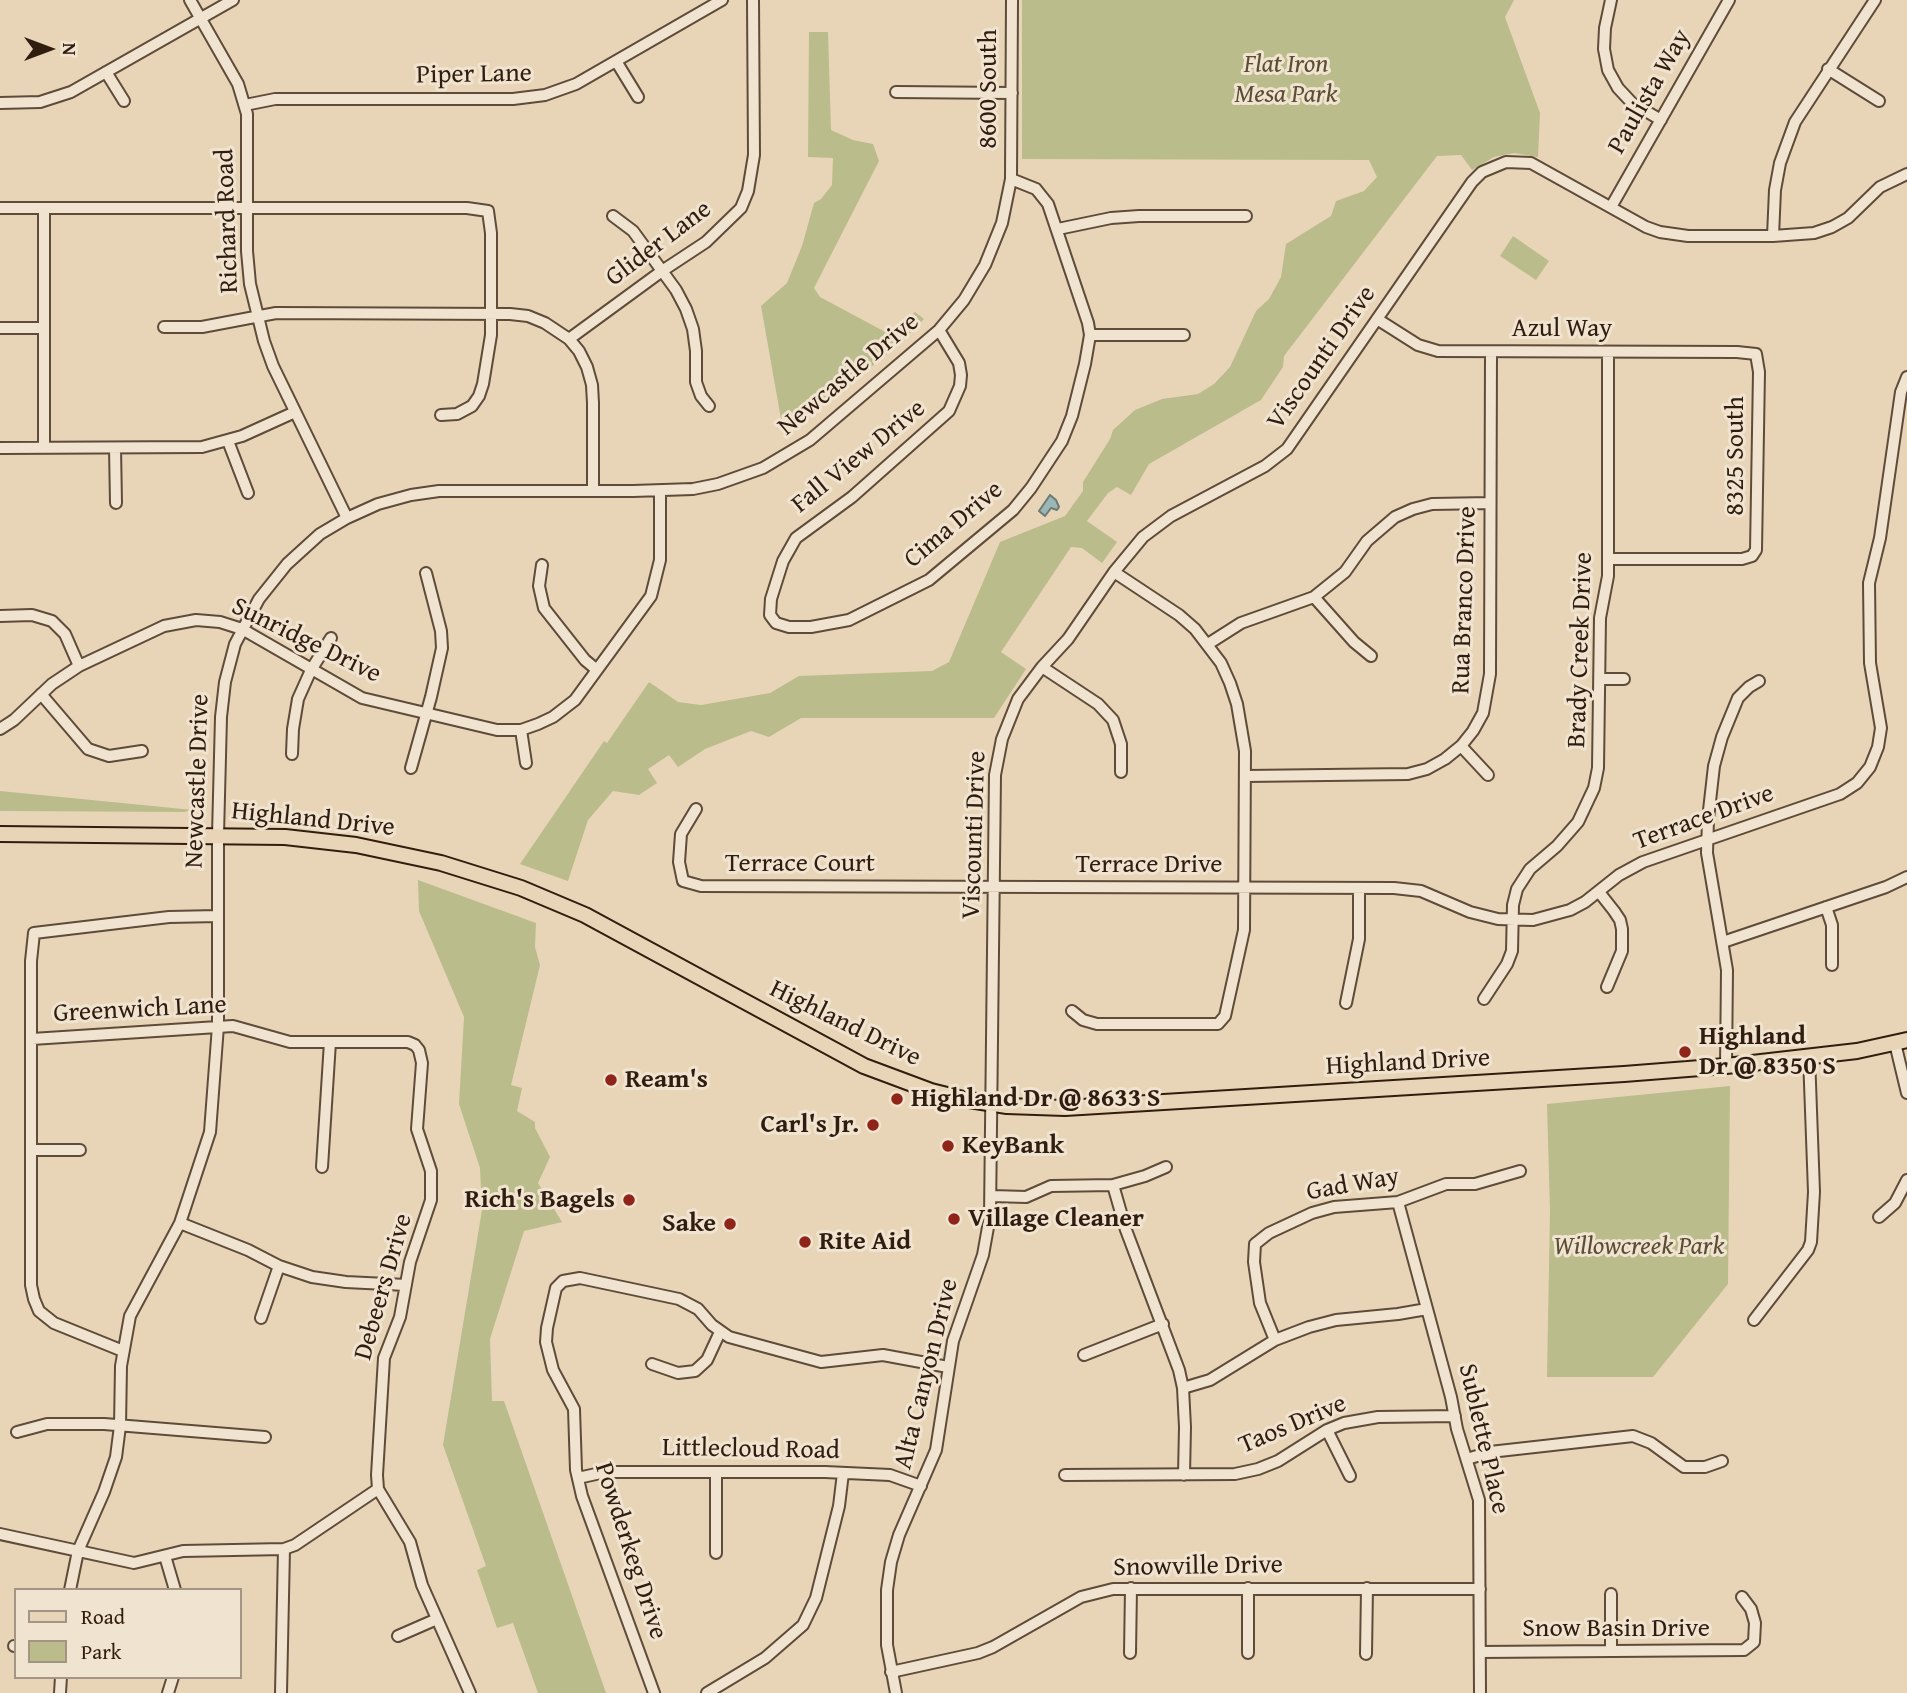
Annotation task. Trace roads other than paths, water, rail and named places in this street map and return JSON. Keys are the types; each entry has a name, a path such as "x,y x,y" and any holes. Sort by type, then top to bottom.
{"main road":[{"name":"Highland Drive","path":"0,834 285,837 356,845 442,863 521,888 586,915 864,1066 931,1091 992,1104 1065,1108 1408,1089 1726,1066 1857,1051 1901,1042"}],"street":[{"name":"Richard Road","path":"190,0 238,84 245,105 248,262 257,316 273,366 347,518"},
{"path":"0,103 24,103 56,98 233,0"},
{"name":"Piper Lane","path":"245,105 292,99 529,98 561,91 722,0"},
{"name":"Glider Lane","path":"569,339 719,231 741,208 748,191 754,155 753,0"},
{"name":"8600 South","path":"1011,179 1012,0"},
{"path":"1611,0 1604,49 1608,70 1618,88 1632,103 1661,120"},
{"name":"Paulista Way","path":"1611,207 1729,0"},
{"path":"1773,236 1775,190 1787,141 1801,112 1875,0"},
{"path":"616,61 638,97"},
{"path":"1828,69 1879,102"},
{"path":"106,72 124,101"},
{"path":"896,92 1012,93"},
{"name":"Viscounti Drive","path":"992,1104 998,756 1009,717 1018,699 1068,639 1114,572 1137,544 1157,526 1265,466 1287,449 1472,182 1494,166 1518,161 1531,163 1646,227 1674,235 1773,236 1814,233 1832,227 1848,218 1880,187 1907,174"},
{"name":"Cima Drive","path":"771,620 783,626 811,627 832,624 863,614 929,580 1005,517 1031,488 1062,441 1081,383 1090,335 1085,309 1058,229 1042,194 1011,179"},
{"name":"Newcastle Drive","path":"70,1588 78,1551 116,1457 123,1350 130,1316 180,1223 210,1132 218,1026 219,752 225,682 242,629 259,599 287,564 320,534 378,504 411,495 439,491 660,491 718,484 743,477 783,458 810,440 939,330 964,300 985,265 1002,223 1011,179"},
{"path":"0,208 467,208 488,211 491,233 492,313 489,360 479,396 472,406 457,414 441,415"},
{"path":"44,208 44,448"},
{"path":"613,216 633,231 686,309 693,329 696,382 701,396 709,406"},
{"path":"1058,229 1101,219 1139,216 1246,216"},
{"path":"164,327 202,327 276,313 492,313 528,316 545,323 569,339 583,359 592,384 593,491"},
{"name":"Azul Way","path":"1377,318 1418,345 1449,352 1756,354"},
{"path":"0,328 44,328"},
{"name":"Fall View Drive","path":"771,620 769,609 775,587 783,561 796,538 852,497 949,411 960,386 961,375 959,363 939,330"},
{"path":"1090,335 1184,335"},
{"name":"Rua Branco Drive","path":"1246,776 1408,774 1427,769 1461,746 1474,731 1483,713 1490,674 1491,352"},
{"name":"Brady Creek Drive","path":"1484,999 1507,964 1512,951 1517,889 1523,878 1569,834 1587,807 1594,788 1600,750 1600,618 1608,559 1608,352"},
{"name":"8325 South","path":"1608,559 1742,559 1752,556 1758,543 1759,372 1756,354"},
{"name":"Terrace Drive","path":"994,888 1359,888 1420,891 1482,916 1513,921 1554,916 1586,902 1619,876 1643,862 1840,794 1857,783 1875,757 1881,738 1870,663 1869,583 1880,538 1901,392 1907,377"},
{"path":"0,448 202,447 228,442 295,412"},
{"path":"228,442 248,493"},
{"path":"115,448 116,503"},
{"name":"Sunridge Drive","path":"0,729 14,720 52,684 79,666 175,622 212,621 242,629 362,698 488,728 521,730 546,721 567,707 651,596 660,561 660,491"},
{"path":"1208,644 1241,623 1314,597 1345,572 1367,541 1395,517 1432,504 1490,503"},
{"path":"542,565 539,586 544,608 585,660 597,670"},
{"path":"1072,1012 1083,1020 1097,1024 1218,1024 1225,1016 1242,944 1245,916 1246,776 1245,751 1237,704 1221,663 1208,644 1180,615 1114,572"},
{"path":"411,768 427,715 442,640 426,573"},
{"path":"1314,597 1370,656"},
{"path":"0,616 32,615 52,621 65,634 79,666"},
{"path":"292,754 294,714 298,699 311,670 331,638"},
{"path":"1042,667 1098,704 1113,720 1121,744 1121,772"},
{"path":"1600,679 1625,679"},
{"path":"1726,1066 1727,970 1707,840 1717,750 1738,698 1759,681"},
{"path":"41,694 88,749 109,756 142,751"},
{"path":"521,730 526,763"},
{"path":"1461,746 1488,775"},
{"name":"Terrace Court","path":"696,809 686,824 680,844 679,862 683,881 692,884 994,888"},
{"path":"1723,942 1907,877"},
{"path":"1346,1003 1359,939 1359,888"},
{"path":"1599,892 1620,920 1622,929 1622,951 1607,987"},
{"path":"1826,907 1832,925 1832,965"},
{"path":"123,1350 54,1323 39,1311 31,1285 34,933 169,917 218,916"},
{"name":"Greenwich Lane","path":"32,1039 218,1026 246,1028 290,1042 408,1042 415,1045"},
{"path":"322,1167 330,1042"},
{"path":"1901,1042 1907,1093"},
{"name":"Debeers Drive","path":"415,1045 422,1063 417,1129 428,1158 432,1185 428,1215 416,1245 400,1317 384,1358 377,1475 379,1489 410,1542 419,1578 470,1693"},
{"path":"1754,1320 1808,1250 1811,1242 1814,1192 1809,1056"},
{"name":"Alta Canyon Drive","path":"896,1693 891,1672 886,1617 891,1562 936,1450 948,1367 957,1327 983,1255 992,1196 992,1104"},
{"path":"31,1150 80,1150"},
{"path":"992,1196 1027,1197 1051,1186 1112,1185 1166,1167"},
{"name":"Gad Way","path":"1275,1340 1260,1303 1254,1262 1255,1244 1269,1233 1312,1213 1360,1203 1398,1202 1446,1184 1475,1184 1520,1171"},
{"path":"1879,1217 1895,1203 1907,1180"},
{"path":"1112,1185 1125,1230 1163,1324 1183,1388 1184,1475"},
{"name":"Sublette Place","path":"1398,1202 1480,1509 1480,1693"},
{"path":"180,1223 248,1250 279,1266 330,1280 406,1285"},
{"path":"261,1318 279,1266"},
{"name":"Powderkeg Drive","path":"654,1693 583,1496 575,1458 574,1409 553,1370 547,1342 549,1317 556,1288 563,1281 580,1278 678,1299 698,1309 720,1332"},
{"path":"1183,1388 1210,1381 1275,1340 1336,1320 1427,1309"},
{"path":"1084,1355 1163,1324"},
{"path":"652,1364 678,1373 695,1371 707,1360 720,1332 821,1363 883,1355 948,1367"},
{"name":"Taos Drive","path":"1065,1475 1236,1474 1278,1461 1327,1430 1353,1421 1378,1417 1455,1416"},
{"path":"17,1432 47,1424 120,1426 265,1437"},
{"path":"1327,1430 1350,1476"},
{"path":"1467,1459 1490,1452 1633,1436 1651,1443 1684,1466 1705,1467 1722,1461"},
{"name":"Littlecloud Road","path":"578,1478 605,1472 843,1473 890,1475 921,1486"},
{"path":"716,1472 716,1553"},
{"path":"707,1693 765,1658 803,1625 816,1598 839,1506 843,1473"},
{"path":"0,1534 134,1563 183,1551 284,1549 295,1545 379,1489"},
{"path":"281,1693 284,1549"},
{"path":"165,1556 174,1588"},
{"path":"1130,1653 1131,1588"},
{"path":"1248,1588 1248,1653"},
{"path":"1366,1654 1367,1588"},
{"name":"Snowville Drive","path":"891,1672 978,1653 1081,1597 1113,1589 1480,1589"},
{"path":"1611,1594 1611,1651"},
{"name":"Snow Basin Drive","path":"1480,1652 1740,1651 1750,1647 1755,1635 1751,1609 1742,1597"},
{"path":"398,1636 437,1619"}],"water":[{"path":"1050,495 1059,507 1057,510 1051,508 1045,516 1039,511"}],"place":[{"name":"Highland Dr @ 8350 S","path":"1685,1052"},
{"name":"Ream's","path":"611,1080"},
{"name":"Highland Dr @ 8633 S","path":"897,1099"},
{"name":"Carl's Jr.","path":"873,1125"},
{"name":"KeyBank","path":"948,1146"},
{"name":"Rich's Bagels","path":"629,1200"},
{"name":"Village Cleaner","path":"954,1219"},
{"name":"Sake","path":"730,1224"},
{"name":"Rite Aid","path":"805,1242"}],"park label":[{"name":"Flat Iron Mesa Park","path":"1286,80"},
{"name":"Willowcreek Park","path":"1639,1247"}]}
